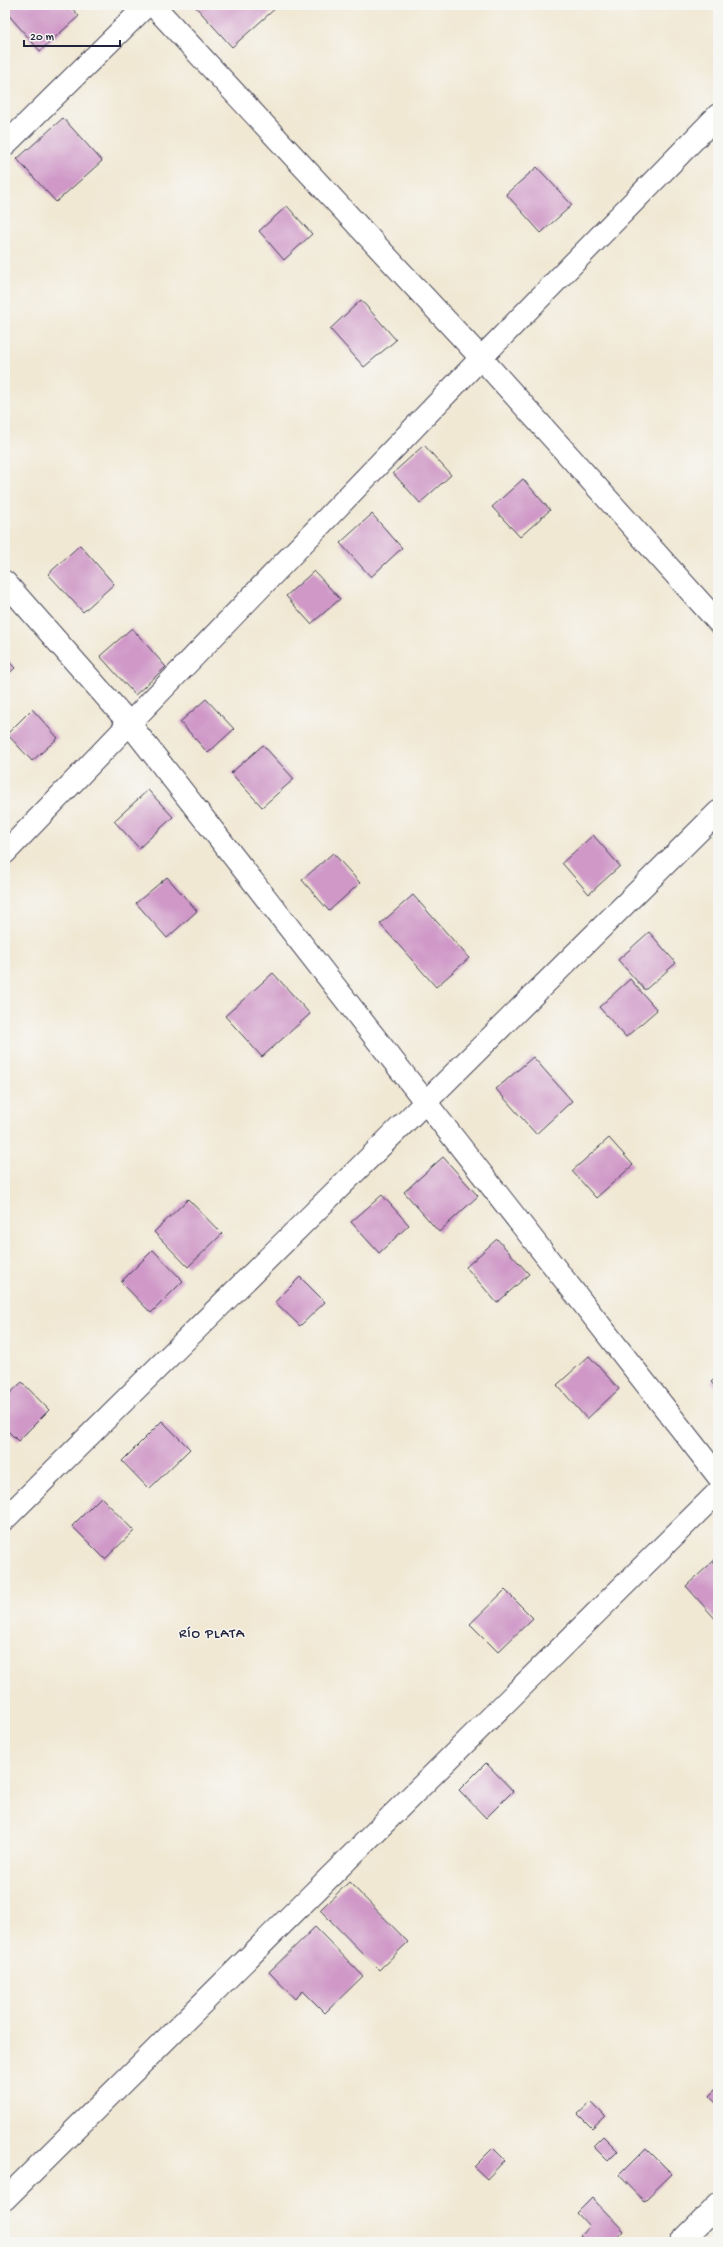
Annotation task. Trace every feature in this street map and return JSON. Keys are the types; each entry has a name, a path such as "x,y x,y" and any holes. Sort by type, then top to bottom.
{"street":[{"path":"5,146 147,5"},
{"path":"153,5 481,358 718,622"},
{"path":"5,853 481,358 718,116"},
{"path":"5,582 129,723 718,1476"},
{"path":"5,1519 718,812"},
{"path":"5,2199 718,1492"},
{"path":"681,2242 718,2205"}],"building":[{"path":"8,5 69,5 79,16 40,51 5,11"},
{"path":"194,5 277,5 278,6 232,47"},
{"path":"63,118 102,161 56,202 17,159"},
{"path":"537,167 572,205 541,233 506,194"},
{"path":"287,206 312,234 284,260 259,231"},
{"path":"361,300 396,340 364,367 330,329"},
{"path":"424,445 451,475 420,503 393,473"},
{"path":"523,479 550,510 520,537 492,507"},
{"path":"372,514 402,548 371,577 340,543"},
{"path":"80,545 114,584 83,612 48,574"},
{"path":"314,571 340,599 311,624 286,596"},
{"path":"132,628 166,667 135,695 100,656"},
{"path":"5,657 15,668 5,677"},
{"path":"206,699 234,729 208,753 180,722"},
{"path":"32,709 58,738 32,761 7,734"},
{"path":"263,745 294,779 262,807 231,773"},
{"path":"148,790 173,817 139,848 114,821"},
{"path":"593,835 620,866 589,894 562,863"},
{"path":"333,853 360,883 329,911 302,880"},
{"path":"167,877 197,911 167,938 136,903"},
{"path":"413,895 469,958 436,987 380,924"},
{"path":"649,932 676,963 645,990 618,960"},
{"path":"273,973 310,1014 262,1057 225,1016"},
{"path":"630,979 657,1010 626,1037 599,1007"},
{"path":"533,1057 572,1101 536,1134 496,1089"},
{"path":"609,1138 633,1165 596,1198 572,1171"},
{"path":"443,1157 478,1196 439,1232 404,1192"},
{"path":"382,1195 409,1225 379,1253 351,1222"},
{"path":"188,1199 222,1234 188,1267 154,1232"},
{"path":"497,1239 529,1274 497,1303 466,1267"},
{"path":"153,1250 183,1281 151,1313 121,1282"},
{"path":"300,1277 325,1302 300,1326 275,1302"},
{"path":"589,1356 619,1389 587,1419 557,1385"},
{"path":"718,1376 718,1390 711,1382"},
{"path":"22,1382 49,1410 18,1441 5,1428 5,1398"},
{"path":"162,1421 190,1449 149,1489 122,1461"},
{"path":"101,1497 134,1531 105,1559 72,1526"},
{"path":"718,1557 718,1622 686,1586"},
{"path":"505,1590 533,1618 498,1652 470,1624"},
{"path":"486,1763 513,1791 486,1818 459,1790"},
{"path":"349,1882 408,1942 379,1970 320,1910"},
{"path":"315,1927 363,1976 325,2013 303,1991 295,1999 269,1972"},
{"path":"718,2087 718,2105 709,2096"},
{"path":"591,2102 605,2116 592,2128 578,2114"},
{"path":"603,2136 618,2151 608,2161 593,2146"},
{"path":"493,2148 505,2160 487,2179 474,2167"},
{"path":"646,2148 672,2174 644,2201 619,2175"},
{"path":"592,2198 624,2231 614,2242 587,2242 580,2236 589,2226 577,2213"}],"district":[{"name":"RÍO PLATA","path":"212,1634"}]}
